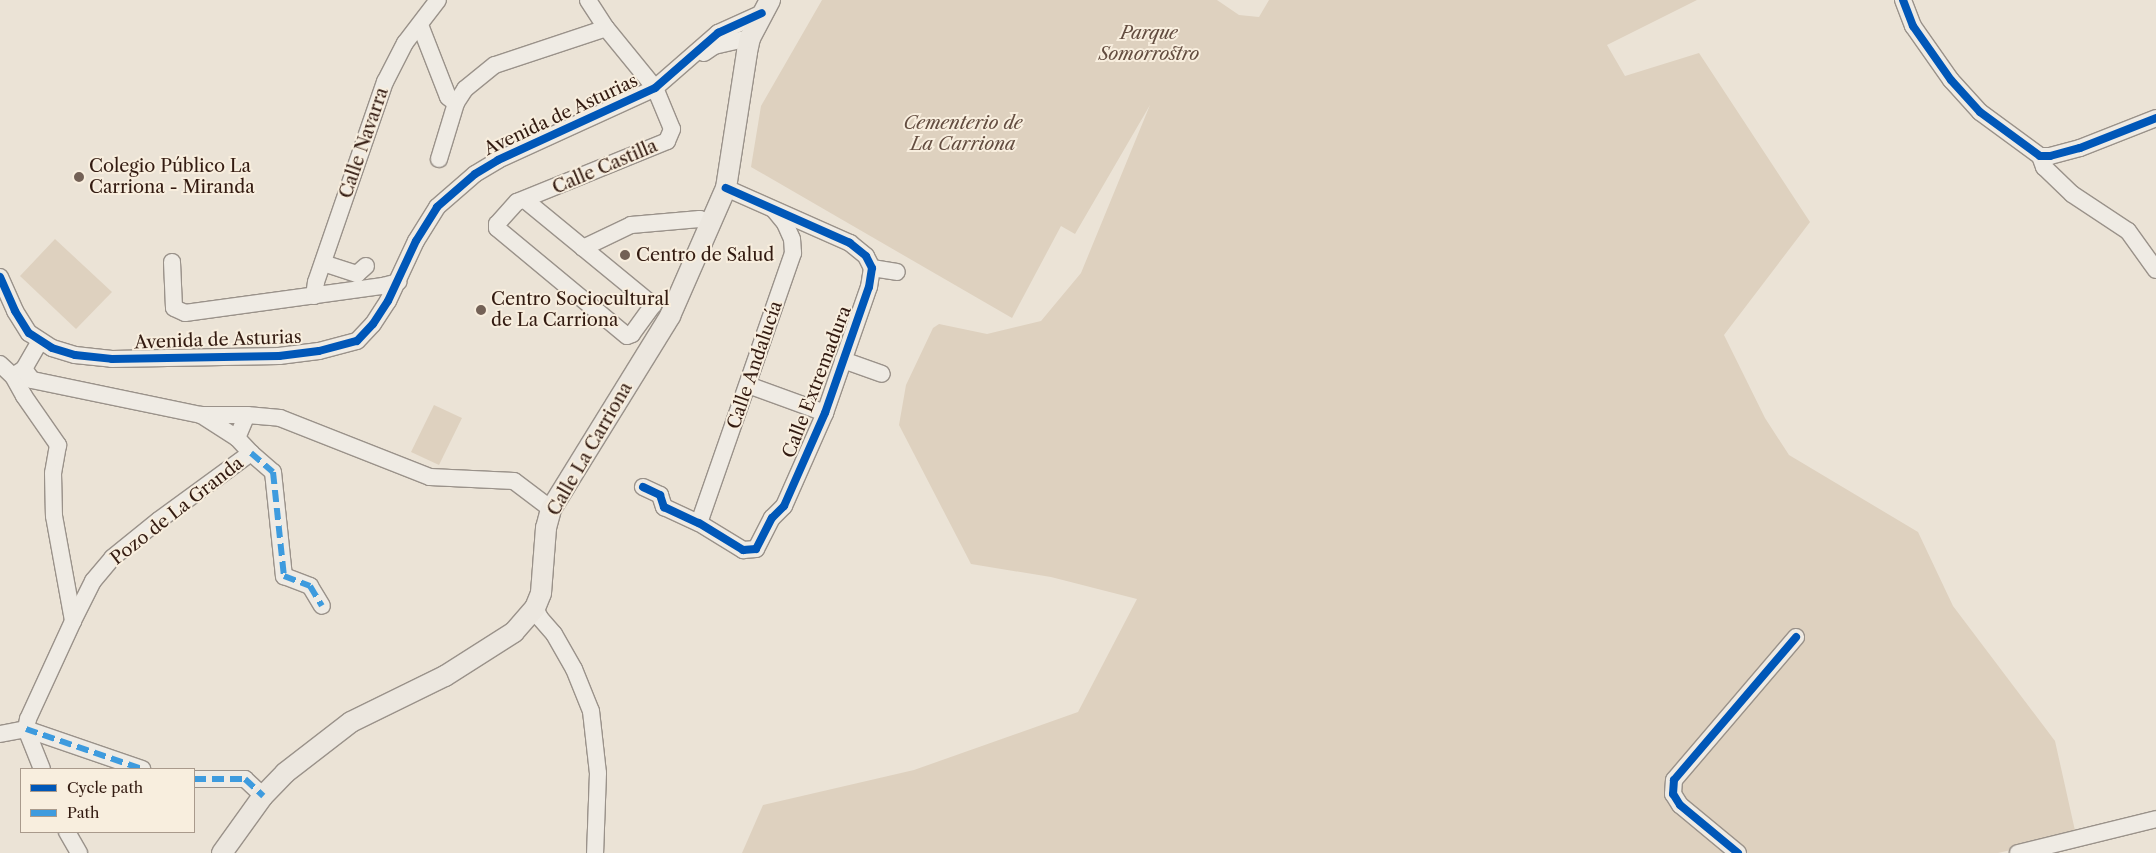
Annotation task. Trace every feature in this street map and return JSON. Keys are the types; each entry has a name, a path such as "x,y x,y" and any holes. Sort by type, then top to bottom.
{"main road":[{"name":"Calle La Carriona","path":"222,853 263,796 285,773 350,722 445,676 514,632 535,608 541,593 546,528 551,509 670,316 726,188 750,38 766,7"}],"street":[{"name":"Calle Castilla","path":"588,0 606,28 655,88 672,129 667,141 517,202 497,224 497,228 627,336 632,334 653,305"},
{"path":"1903,0 1913,26 1951,80 1980,112 2040,156 2044,167 2072,194 2128,231 2156,270"},
{"name":"Calle Navarra","path":"314,296 316,282 385,82 405,43 440,1"},
{"name":"Avenida de Asturias","path":"669,77 718,33 766,7"},
{"path":"420,25 448,98 456,103"},
{"path":"439,159 456,103 465,89 495,65 606,28"},
{"name":"Avenida de Asturias","path":"0,278 15,310 29,333 52,348 75,355 112,359 279,356 320,351 357,341 373,324 398,282 416,241 437,207 476,174 498,160 655,88 714,46 750,38"},
{"path":"2040,156 2050,156 2080,148 2156,118"},
{"path":"726,188 850,242 866,256 872,268 897,272"},
{"path":"525,200 653,305 670,316"},
{"name":"Calle Andalucía","path":"699,523 793,253 792,239 785,223 774,210"},
{"path":"583,248 631,226 700,219 712,223"},
{"path":"172,262 174,308 185,313 383,286 398,282"},
{"path":"324,263 357,274 366,266"},
{"name":"Calle Extremadura","path":"643,487 660,495 664,507 699,523 743,550 756,548 772,518 784,506 825,413 869,287 872,268"},
{"path":"19,372 40,341"},
{"path":"843,360 882,374"},
{"path":"0,364 19,372 58,445 52,473 54,516 73,621"},
{"name":"Pozo de La Granda","path":"19,372 32,380 201,415 247,415 280,418 430,477 514,481 551,509"},
{"path":"748,385 825,413"},
{"name":"Pozo de La Granda","path":"201,415 237,438 251,454 273,472 284,576 310,586 322,606"},
{"name":"Pozo de La Granda","path":"237,438 247,415"},
{"name":"Pozo de La Granda","path":"26,729 28,719 93,581 118,553 159,520 251,454"},
{"path":"65,580 71,586 78,588 93,581"},
{"path":"535,608 540,618 554,634 574,669 591,710 598,773 596,853"},
{"path":"1738,853 1680,805 1673,794 1674,780 1796,637"},
{"path":"0,734 26,729 139,768"},
{"path":"26,729 42,768"},
{"path":"195,779 245,779 263,796"},
{"path":"2018,853 2156,819"},
{"path":"68,833 78,853"}],"green space":[{"path":"822,0 1217,0 1239,15 1259,17 1269,0 1697,0 1607,45 1625,76 1699,53 1810,222 1724,335 1765,418 1789,455 1918,532 1953,606 2055,741 2076,835 1998,853 742,853 763,805 914,770 1078,712 1137,599 1051,577 971,564 899,425 906,385 933,328 939,324 987,334 1041,321 1081,273 1150,105 1075,234 1061,226 1012,318 751,167 761,106"},
{"path":"55,239 112,292 76,329 20,276"},
{"path":"434,405 462,418 439,465 411,452"}],"marked path":[{"path":"251,453 273,472 284,576 310,586 322,606"},
{"path":"26,729 139,768"},
{"path":"195,779 245,779 263,796"}],"cycle path":[{"path":"1903,0 1913,26 1951,80 1980,112 2040,156 2050,156 2080,148 2156,118"},
{"path":"0,277 15,311 29,333 52,348 75,355 112,359 279,356 319,351 357,341 373,324 388,301 416,241 437,207 475,174 498,160 655,88 718,33 762,13"},
{"path":"643,487 660,495 664,507 699,523 743,550 756,549 772,518 784,506 825,413 869,287 872,268 866,256 850,243 726,188"},
{"path":"1738,853 1680,805 1673,794 1674,780 1796,637"}],"place":[{"name":"Colegio Público La Carriona - Miranda","path":"79,177"},
{"name":"Centro de Salud","path":"625,255"},
{"name":"Centro Sociocultural de La Carriona","path":"481,310"}],"park label":[{"name":"Parque Somorrostro","path":"1149,44"},
{"name":"Cementerio de La Carriona","path":"963,134"}]}
